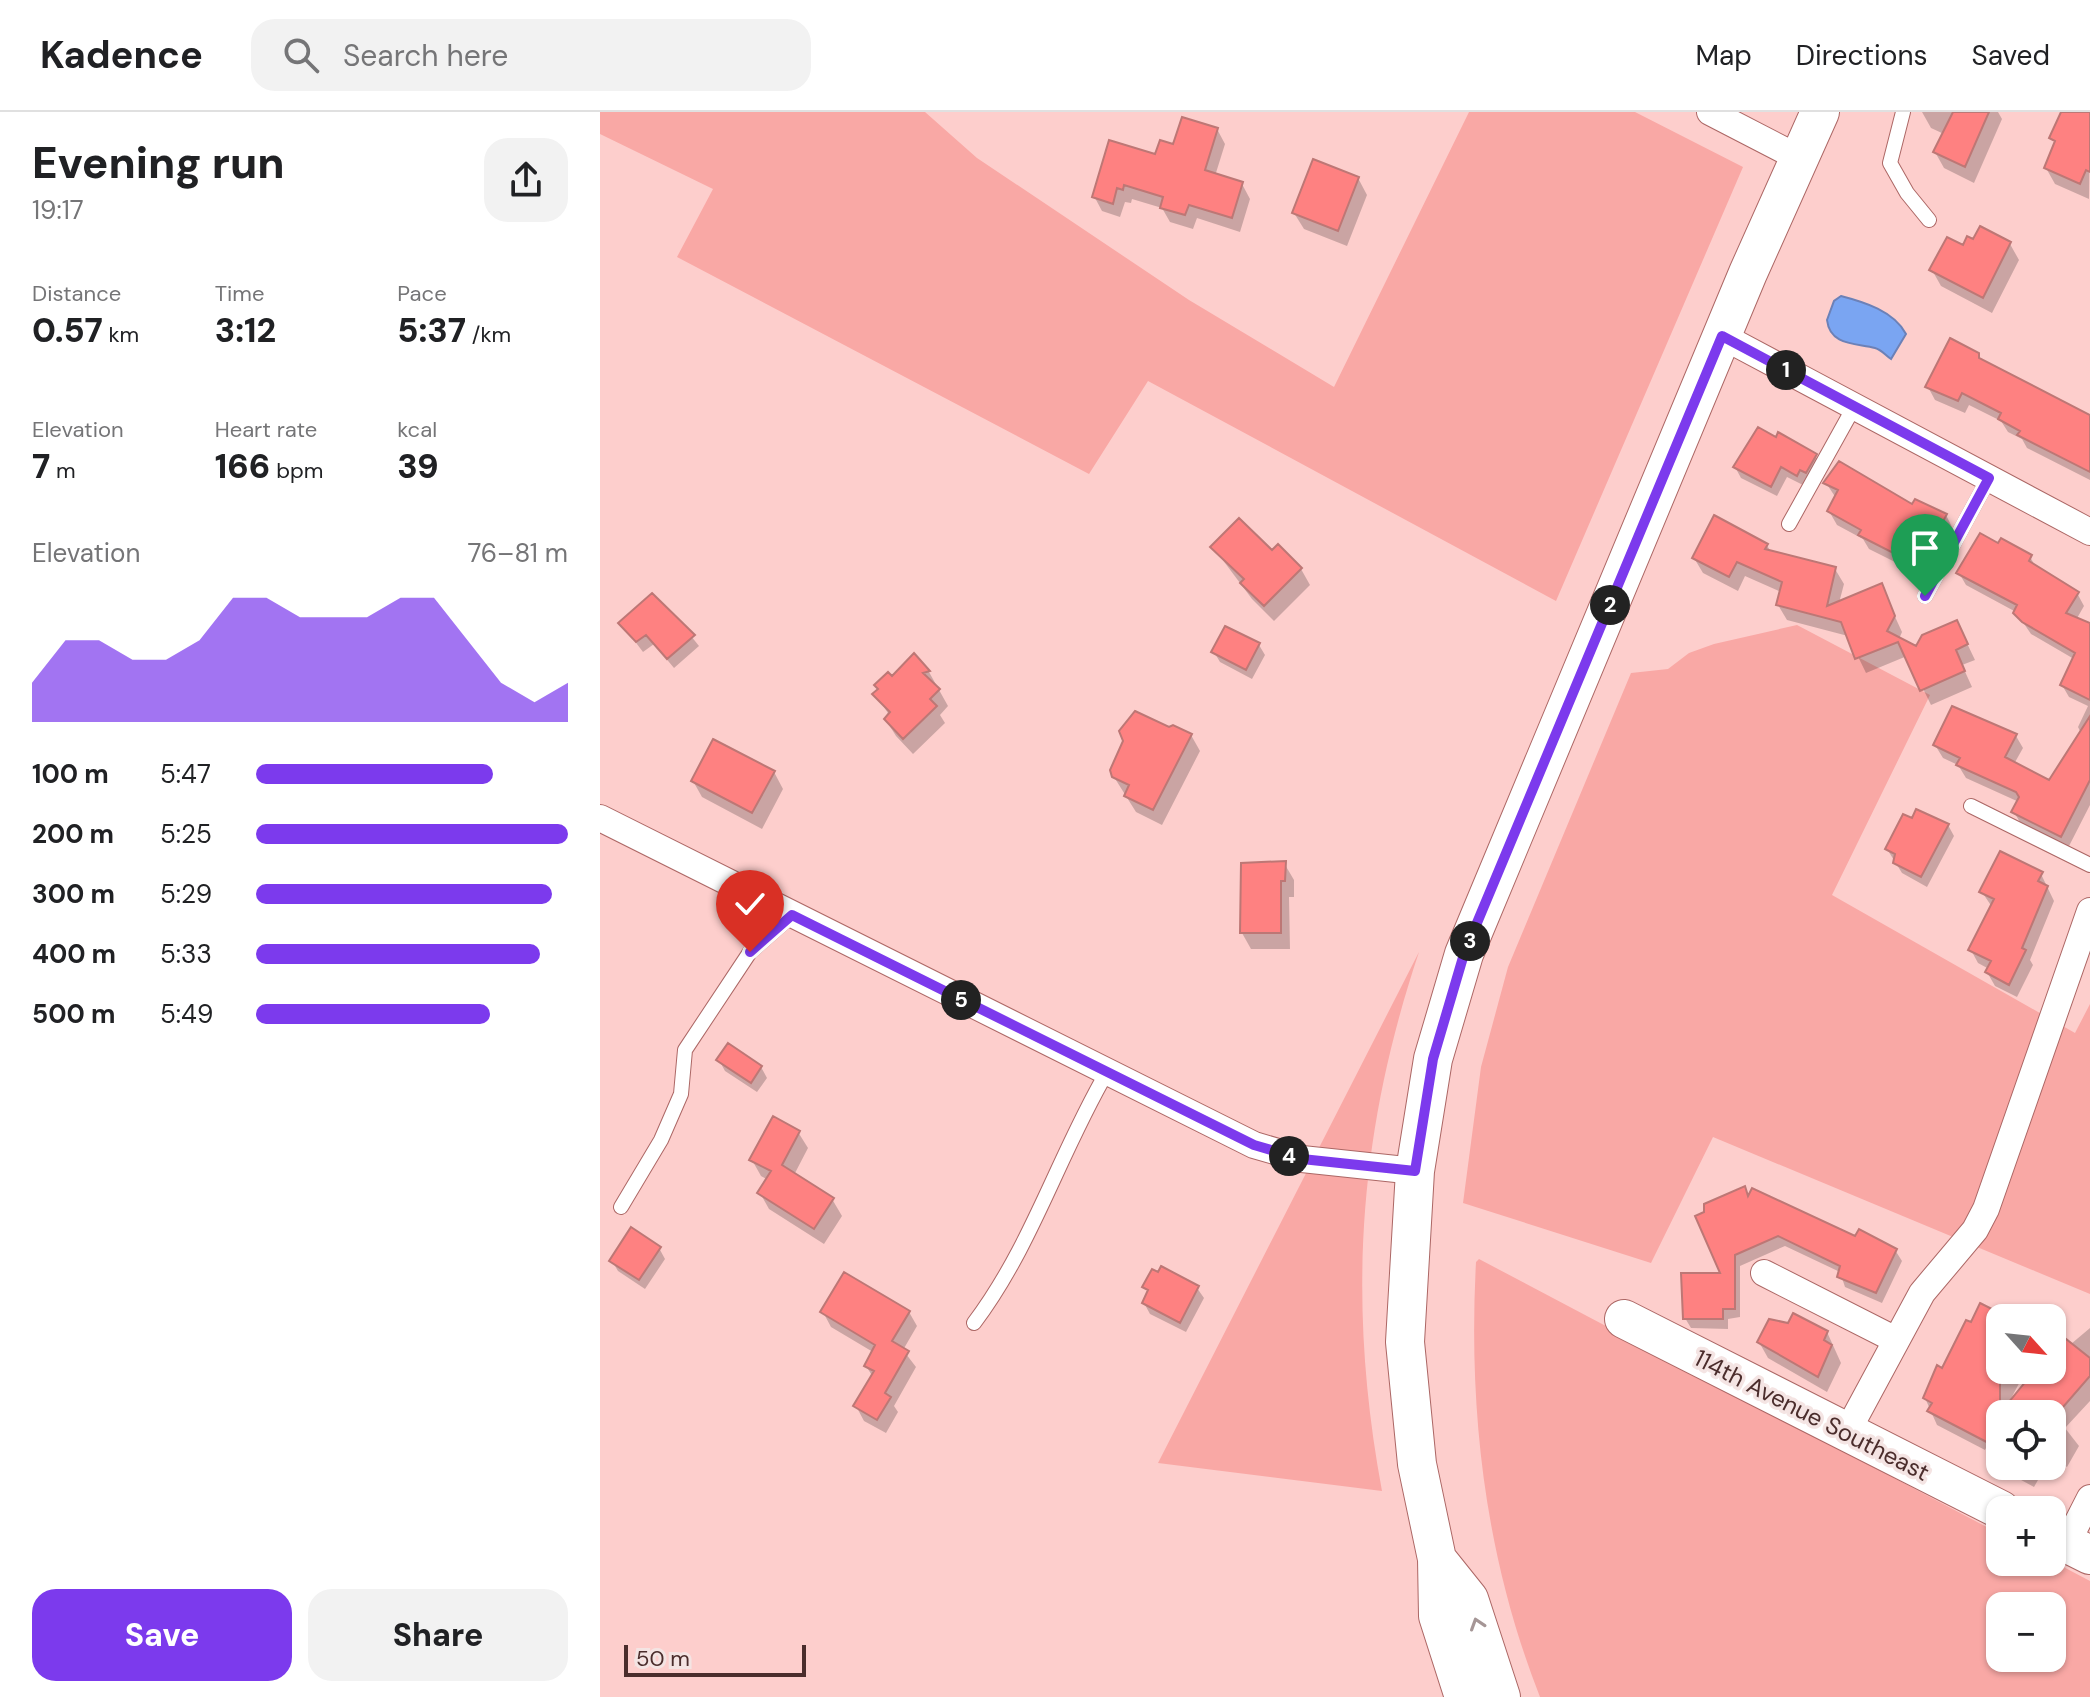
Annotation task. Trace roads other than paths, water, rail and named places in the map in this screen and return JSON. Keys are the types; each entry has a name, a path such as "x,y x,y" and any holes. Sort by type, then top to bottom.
{"main road":[{"path":"1464,1697 1438,1616 1437,1559 1417,1464 1405,1342 1415,1171 1433,1059 1464,954 1722,336 1820,112"},
{"name":"114th Avenue Southeast","path":"1624,1319 1986,1502"},
{"path":"1437,1559 1469,1599 1501,1697"}],"street":[{"path":"1725,116 1799,158"},
{"path":"1722,336 2090,532"},
{"path":"600,818 1254,1145 1302,1159 1415,1171"},
{"path":"1847,1432 1894,1339 1922,1293 1975,1230 1986,1209 2090,911"},
{"path":"1764,1273 1894,1339"},
{"path":"2070,1545 2090,1498"}],"lane":[{"path":"1903,112 1890,163 1907,193 1929,220"},
{"path":"1789,524 1854,407"},
{"path":"1925,596 1989,478"},
{"path":"1971,806 2090,865"},
{"path":"621,1207 661,1140 681,1094 685,1050 750,952 792,915"},
{"path":"974,1323 997,1293 1039,1214 1088,1104 1107,1072"}],"water":[{"path":"1841,296 1886,313 1901,326 1906,334 1891,359 1877,349 1845,342 1833,335 1827,320 1834,301"}]}
